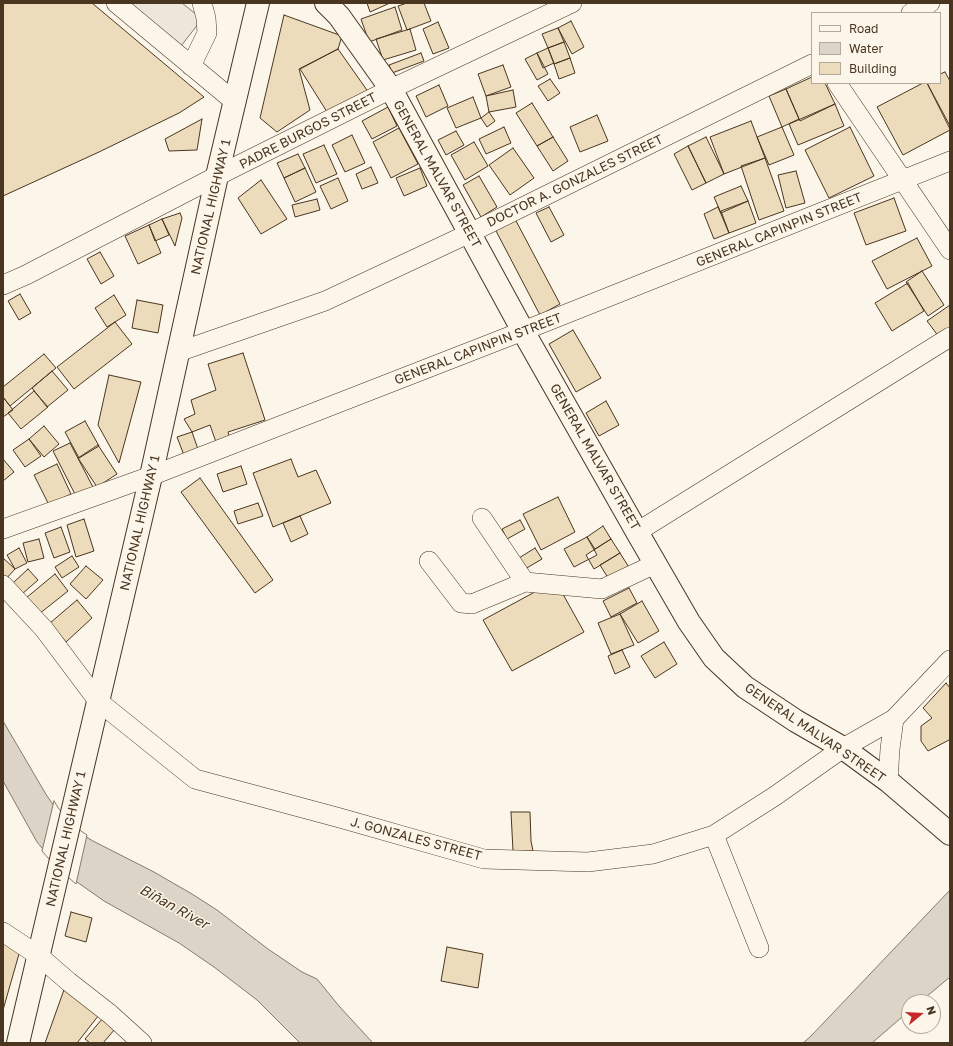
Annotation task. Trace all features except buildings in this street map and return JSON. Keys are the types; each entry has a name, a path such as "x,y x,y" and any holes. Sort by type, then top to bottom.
{"main road":[{"name":"NATIONAL HIGHWAY 1","path":"18,1043 151,476 217,176 258,3"},
{"name":"GENERAL MALVAR STREET","path":"326,3 339,16 391,89 523,331 655,564 689,622 714,658 745,687 796,722 843,748 888,781 950,834"}],"street":[{"path":"116,3 234,102"},
{"path":"188,3 204,11 207,33 191,66"},
{"name":"PADRE BURGOS STREET","path":"3,285 34,271 217,176 391,89 572,3"},
{"path":"913,12 930,3"},
{"name":"DOCTOR A. GONZALES STREET","path":"178,352 325,301 470,233 811,64"},
{"path":"838,84 950,250"},
{"name":"GENERAL CAPINPIN STREET","path":"3,529 151,476 523,331 950,161"},
{"path":"637,532 950,337"},
{"path":"482,518 526,582"},
{"path":"429,561 461,604 472,604 526,582 602,589 655,564"},
{"name":"J. GONZALES STREET","path":"3,585 44,628 98,701 194,780 340,818 484,859 588,862 653,854 714,835 775,796 843,748 894,719 950,660"},
{"path":"888,781 894,719"},
{"path":"714,835 759,948"},
{"path":"3,932 39,956 110,1014 142,1043"}],"shaded area":[{"path":"127,3 182,3 202,19 181,46"}],"water":[{"name":"Biñan River","path":"3,721 47,796 57,810 80,833 192,894 217,910 268,949 302,972 317,979 339,1006 373,1043 300,1043 257,1000 214,967 179,943 104,901 67,875 37,842 3,781"},
{"path":"950,890 950,977 930,994 901,994 901,1018 872,1043 803,1043"}],"pier":[{"path":"54,801 70,821 87,835 76,884 55,866 42,851"}]}
